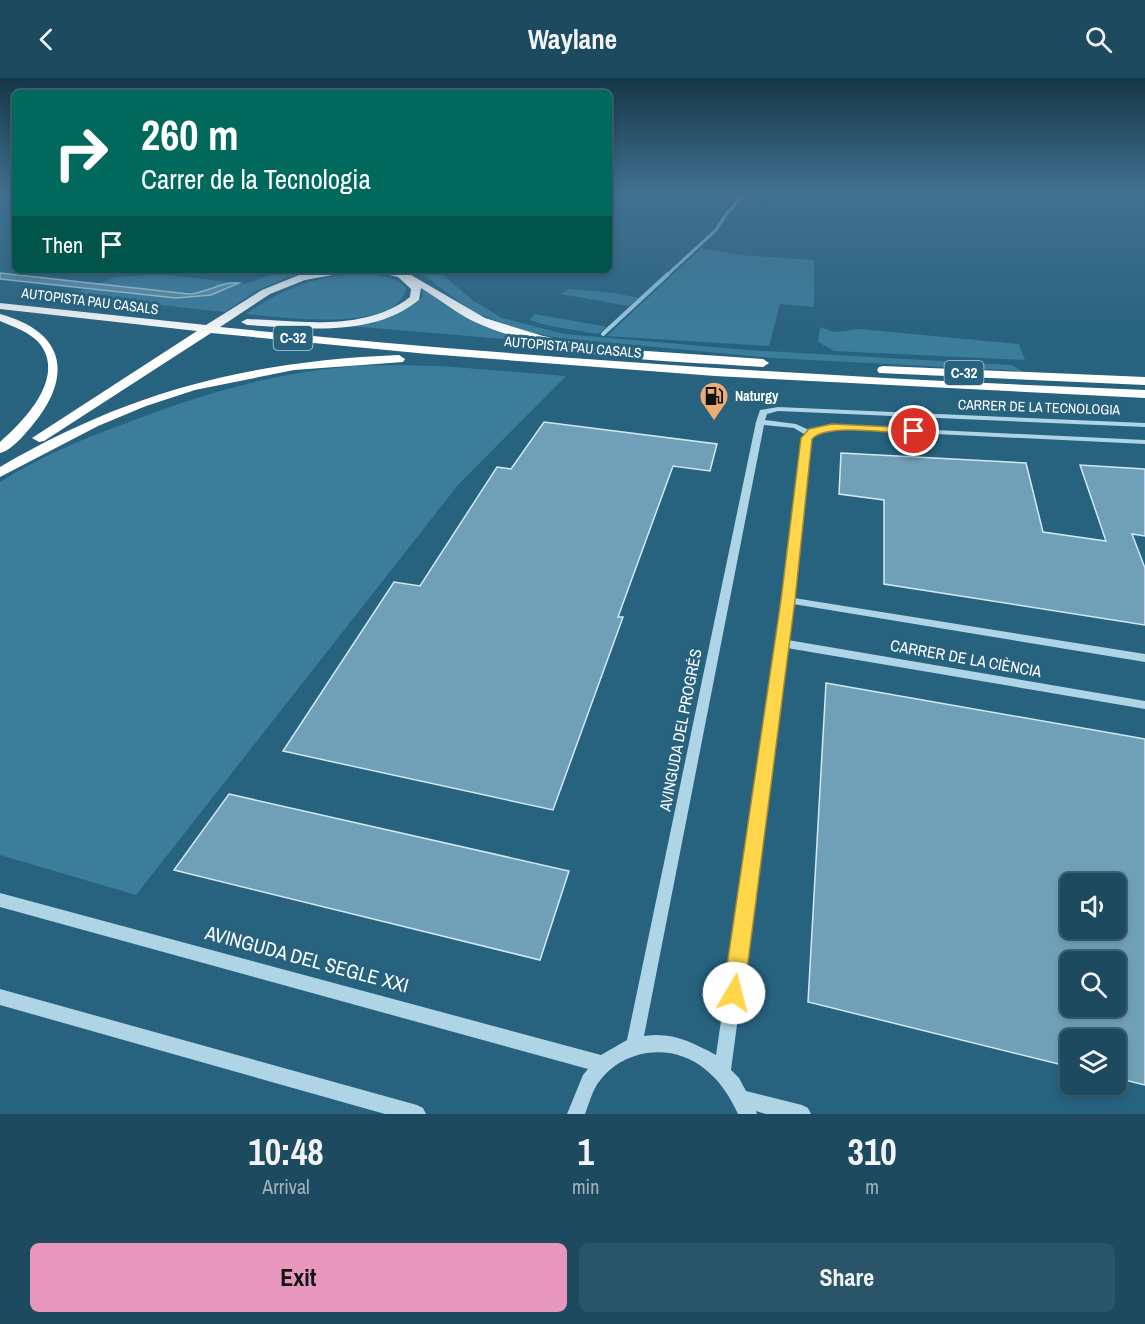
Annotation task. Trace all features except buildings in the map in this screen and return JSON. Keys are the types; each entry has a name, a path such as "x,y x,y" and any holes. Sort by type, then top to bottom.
{"highway":[{"path":"0,463 238,310 289,281 318,273"},
{"path":"246,322 353,322 394,313 411,303 417,294 412,283 405,278 387,273"},
{"path":"392,273 413,277 461,310 495,325 607,353"},
{"name":"AUTOPISTA PAU CASALS","path":"0,294 246,322 607,353 874,370 1145,381"},
{"name":"AUTOPISTA PAU CASALS","path":"0,306 278,337 586,364 886,382 1145,394"},
{"path":"0,317 34,333 44,343 55,364 55,376 48,395 28,423 0,449"},
{"path":"0,472 42,447 119,411 179,391 243,374 301,365 370,359 586,364"}],"street":[{"name":"CARRER DE LA TECNOLOGIA","path":"760,422 763,412 778,409 1145,425"},
{"path":"722,1071 788,600 806,438 809,433 796,426 760,422"},
{"name":"AVINGUDA DEL PROGRÉS","path":"634,1045 760,422"},
{"name":"CARRER DE LA TECNOLOGIA","path":"809,433 817,429 832,427 1145,442"},
{"name":"CARRER DE LA CIÈNCIA","path":"788,600 1145,658"},
{"name":"CARRER DE LA CIÈNCIA","path":"781,643 1145,705"},
{"name":"AVINGUDA DEL SEGLE XXI","path":"0,900 602,1064"},
{"path":"0,997 417,1114"},
{"path":"576,1114 586,1085 602,1064 634,1045 657,1042 680,1045 702,1055 722,1071 745,1106 802,1114"}],"shaded area":[{"path":"701,248 739,255 814,260 814,307 780,304 769,346 607,336"},
{"path":"0,273 189,294 239,283 211,295 176,298 0,279"},
{"path":"275,273 304,273 258,290 225,312 64,295 85,289 179,297 203,296 230,282 245,284"},
{"path":"416,273 441,273 472,300 502,318 564,334 748,350 1011,365 1022,371 772,358 559,338 524,331 473,312 423,275"},
{"path":"162,274 228,282 197,292 180,293 96,285 115,277"},
{"path":"369,274 398,281 406,288 398,302 383,312 336,319 284,318 246,314 289,289 319,279"},
{"path":"423,288 464,316 507,333 539,342 350,326 380,320 406,310 422,298"},
{"path":"569,289 639,298 629,306 560,294"},
{"path":"535,314 607,327 598,334 550,326 529,320"},
{"path":"820,327 834,332 860,329 1019,344 1025,360 834,351 818,342"},
{"path":"381,365 441,366 566,376 458,485 136,895 0,855 0,482 45,457 92,436 178,404 232,388 316,370"}],"waterway":[{"path":"667,275 703,242"},
{"path":"603,334 668,274"}],"place":[{"name":"Naturgy","path":"714,422"}],"route":[{"path":"734,993 788,600 806,438 813,431 832,427 914,431"}]}
